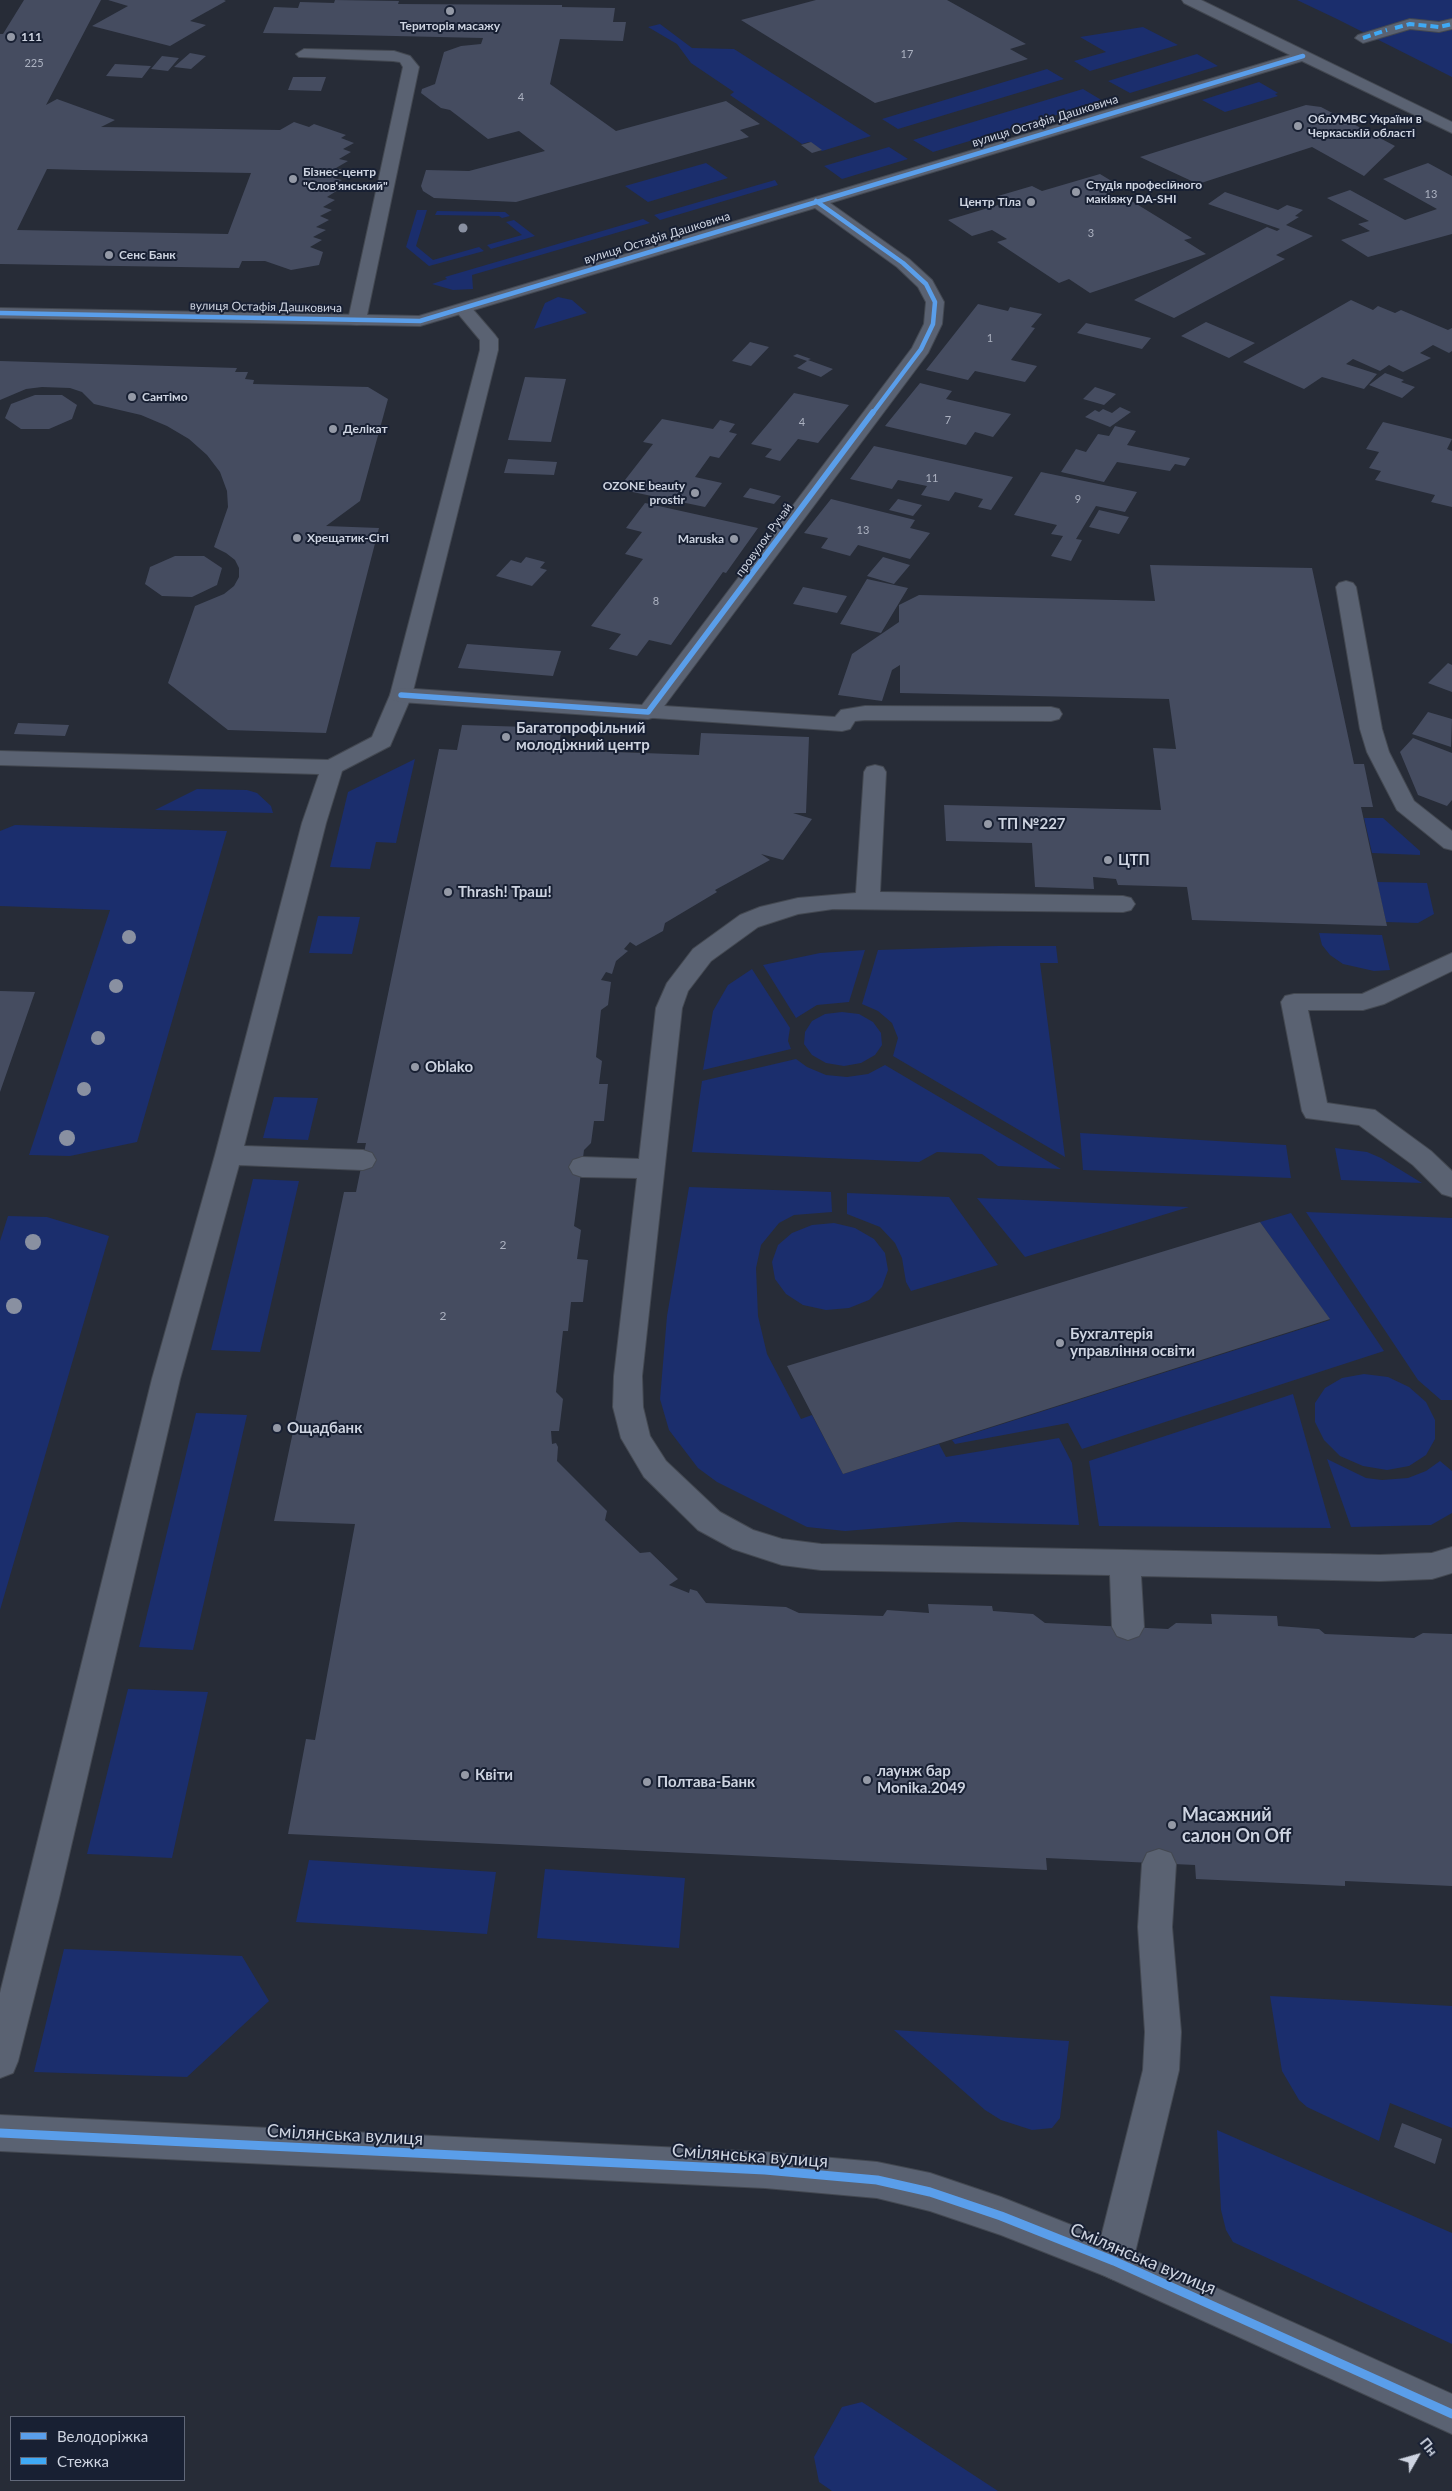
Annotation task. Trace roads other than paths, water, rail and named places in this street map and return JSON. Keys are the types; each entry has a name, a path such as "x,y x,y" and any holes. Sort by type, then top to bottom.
{"street":[{"path":"1189,0 1303,56 1358,80 1452,128"},
{"path":"1363,38 1410,24 1439,27 1452,24"},
{"path":"304,54 394,56 405,59 411,67 357,320"},
{"name":"вулиця Остафія Дашковича","path":"0,313 420,321 464,310 816,201 1303,56"},
{"name":"провулок Ручай","path":"648,712 921,349 933,324 936,310 935,302 926,284 903,263 816,201"},
{"path":"0,758 332,767 382,741 401,695 489,350 489,339 464,310"},
{"path":"1346,587 1371,729 1378,752 1405,805 1452,843"},
{"path":"401,695 842,724 845,718 865,713 1051,714"},
{"path":"0,2061 42,1898 166,1379 228,1155 314,823 332,767"},
{"path":"868,900 875,772"},
{"path":"1123,904 833,901 798,906 762,916 724,937 702,955 676,989 669,1008 628,1376 628,1407 636,1438 655,1469 709,1521 744,1540 782,1552 821,1557 1380,1568 1432,1566 1452,1560"},
{"path":"1452,961 1363,1002 1294,1002 1316,1111 1366,1117 1422,1158 1452,1187"},
{"path":"228,1155 363,1160"},
{"path":"582,1167 652,1169"},
{"path":"1125,1564 1128,1627"},
{"path":"1114,2262 1161,2070 1163,2032 1155,1927 1160,1864"},
{"name":"Смілянська вулиця","path":"0,2133 765,2170 877,2180 930,2192 1001,2216 1114,2262 1288,2338 1452,2414"}],"place":[{"name":"Територія масажу","path":"450,11"},
{"name":"111","path":"11,37"},
{"name":"ОблУМВС України в Черкаській області","path":"1298,126"},
{"name":"Бізнес-центр \"Слов'янський\"","path":"293,179"},
{"name":"Студія професійного макіяжу DA-SHI","path":"1076,192"},
{"name":"Центр Тіла","path":"1031,202"},
{"name":"Сенс Банк","path":"109,255"},
{"name":"Сантімо","path":"132,397"},
{"name":"Делікат","path":"333,429"},
{"name":"OZONE beauty prostir","path":"695,493"},
{"name":"Хрещатик-Сіті","path":"297,538"},
{"name":"Maruska","path":"734,539"},
{"name":"Багатопрофільний молодіжний центр","path":"506,737"},
{"name":"ТП №227","path":"988,824"},
{"name":"ЦТП","path":"1108,860"},
{"name":"Thrash! Траш!","path":"448,892"},
{"name":"Oblako","path":"415,1067"},
{"name":"Бухгалтерія управління освіти","path":"1060,1343"},
{"name":"Ощадбанк","path":"277,1428"},
{"name":"Квіти","path":"465,1775"},
{"name":"лаунж бар Monika.2049","path":"867,1780"},
{"name":"Полтава-Банк","path":"647,1782"},
{"name":"Масажний салон On Off","path":"1172,1825"}]}
